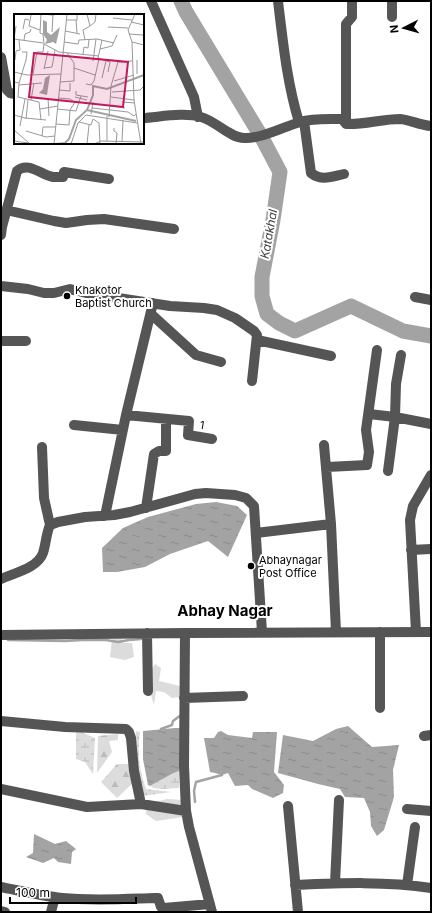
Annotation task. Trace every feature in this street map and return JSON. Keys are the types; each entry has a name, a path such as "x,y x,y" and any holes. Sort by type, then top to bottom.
{"street":[{"path":"151,1 194,97 198,117"},
{"path":"278,1 289,80 294,106 301,122 311,173 317,177 326,178 344,174"},
{"path":"346,124 346,24 352,17 352,1"},
{"path":"392,1 392,17"},
{"path":"1,56 7,90 10,93 14,94"},
{"path":"144,118 198,117 213,122 236,137 245,138 276,131 301,122 342,119 346,124"},
{"path":"346,124 401,119 421,125 431,126"},
{"path":"1,236 6,210 17,171 21,167 26,167 52,177 63,177 64,172 109,179"},
{"path":"6,210 54,222 66,223 104,219 174,229"},
{"path":"1,286 28,289 44,293 54,293 70,289 86,293 153,303 217,310 235,318 254,331 257,335 252,381"},
{"path":"415,297 431,300"},
{"path":"105,516 126,415 153,303"},
{"path":"151,314 196,355 221,362"},
{"path":"257,340 331,356"},
{"path":"1,341 26,341"},
{"path":"327,467 367,465 368,452 366,430 377,350"},
{"path":"388,471 395,417 396,384 401,355"},
{"path":"369,414 431,424"},
{"path":"126,415 166,419 166,451 159,451 154,454 146,508"},
{"name":"1","path":"166,419 189,421 188,435 212,439"},
{"path":"74,425 123,430"},
{"path":"324,445 331,524 336,632"},
{"path":"1,579 36,563 43,555 50,526 43,492 42,447"},
{"path":"416,632 410,520 413,506 431,475"},
{"path":"50,526 58,522 78,518 130,512 195,494 206,493 235,495 246,498 254,506 262,632"},
{"path":"256,532 331,524"},
{"path":"411,550 431,549"},
{"path":"1,887 55,897 95,900 158,898 161,907 164,908 211,908 189,827 184,790 185,632"},
{"path":"1,636 185,632 431,632"},
{"path":"380,632 380,708"},
{"path":"147,633 148,691"},
{"path":"184,698 243,696"},
{"path":"1,722 65,727 126,729 131,738 132,764 141,804"},
{"path":"1,789 87,807 141,804 186,811"},
{"path":"335,883 339,800"},
{"path":"288,806 298,912"},
{"path":"407,809 431,811"},
{"path":"407,884 415,827"},
{"path":"295,885 377,882 407,884 431,888"},
{"path":"51,912 55,897"},
{"path":"1,911 5,912"}],"green space":[{"path":"112,639 122,639 123,643 132,643 134,657 125,660 110,657"},
{"path":"155,664 161,668 159,681 180,686 180,697 172,698 164,692 156,691 154,705 149,679"},
{"path":"76,730 95,738 93,774 85,762 76,759"},
{"path":"136,731 140,732 139,761 146,789 171,792 142,796 134,746"},
{"path":"118,734 118,740 109,741 112,752 97,773 98,736"},
{"path":"117,764 131,764 134,782 117,798 101,782"},
{"path":"179,771 179,788 162,789 152,788 153,787 150,786 168,776"},
{"path":"167,799 183,800 183,817 156,821 146,814 147,804"}],"water":[{"path":"216,502 237,506 247,515 228,557 208,541 170,554 145,567 117,572 103,572 102,548 123,528 148,517 196,504"},
{"path":"348,726 372,747 399,745 393,770 394,797 384,830 377,836 371,826 370,812 364,798 345,797 340,789 278,773 283,735 313,741 336,729"},
{"path":"180,728 179,771 150,786 148,785 143,759 143,731"},
{"path":"221,731 228,735 252,738 253,732 277,732 274,772 284,785 283,793 273,798 252,789 248,785 235,786 228,773 222,775 210,772 204,738 214,738 218,732"},
{"path":"34,834 55,844 66,841 76,849 72,852 71,864 58,862 54,858 43,863 26,857 33,853"}],"waterway":[{"name":"Katakhal","path":"181,1 186,12 261,136 280,172 273,220 262,277 262,296 267,314 279,323 295,331 351,306 403,331 431,336"},
{"path":"8,640 106,640 118,642 141,639"},
{"path":"161,729 172,725 173,721 181,715"},
{"path":"195,802 194,791 196,782 222,775"}],"place":[{"name":"Khakotor Baptist Church","path":"67,296"},
{"name":"Abhaynagar Post Office","path":"251,566"}],"district":[{"name":"Abhay Nagar","path":"225,611"}]}
